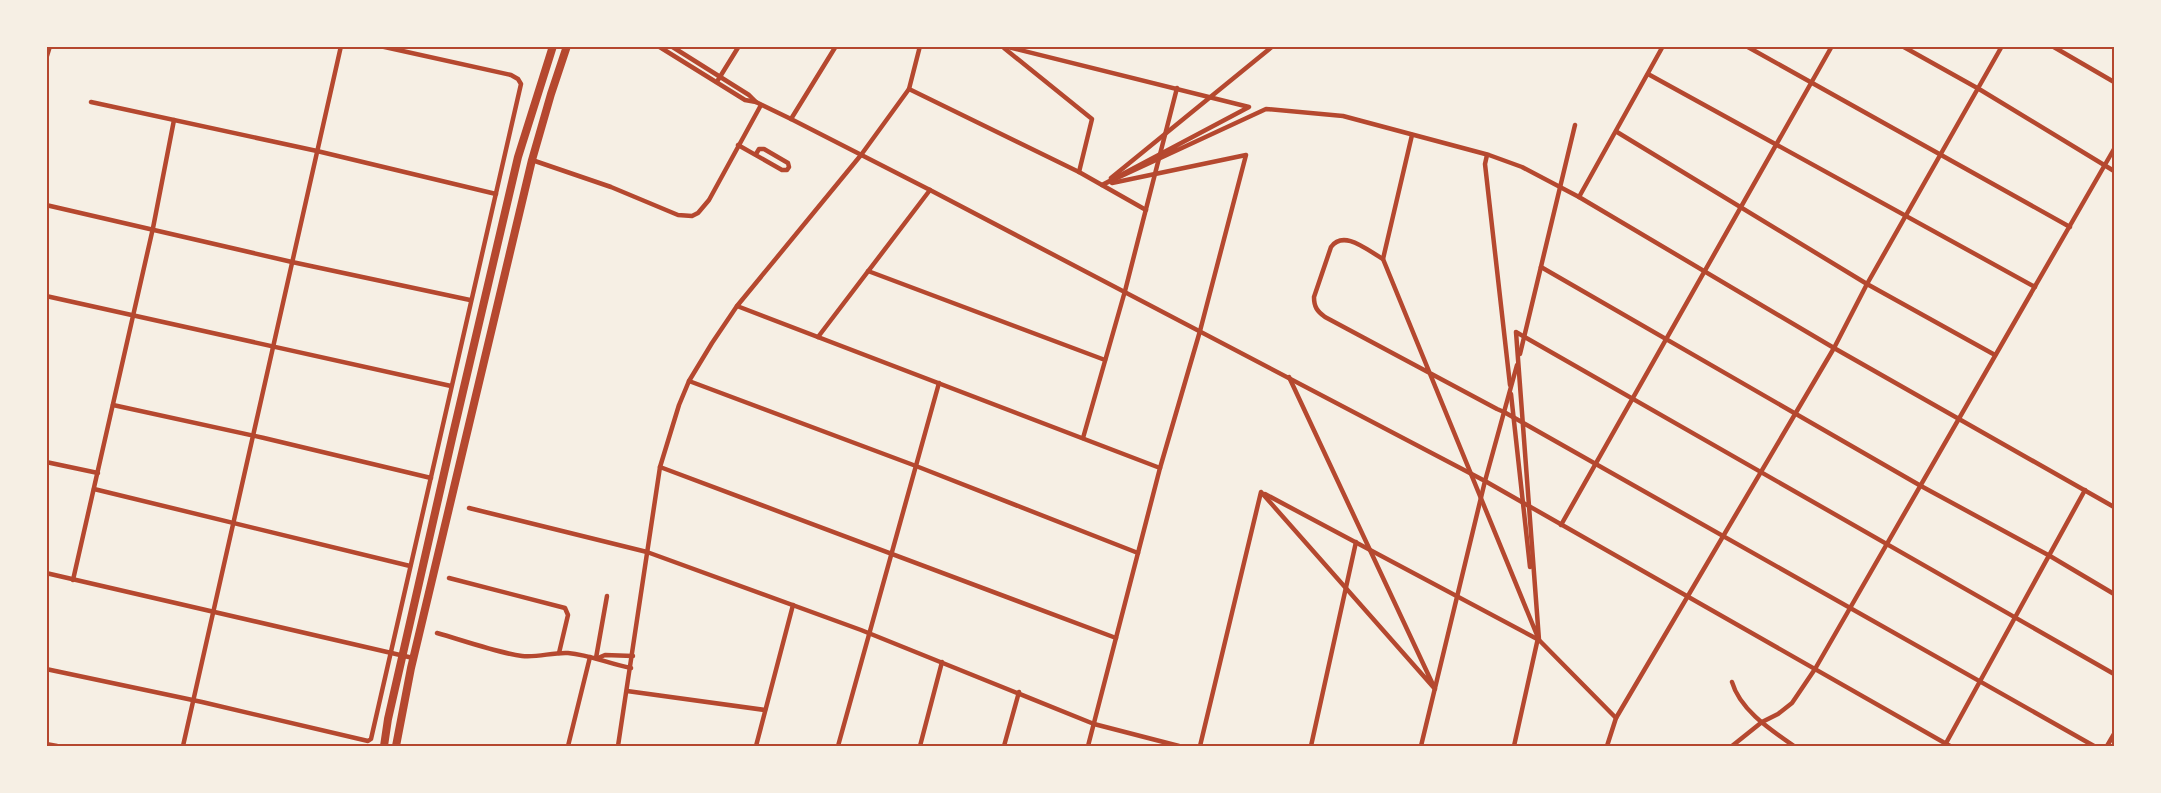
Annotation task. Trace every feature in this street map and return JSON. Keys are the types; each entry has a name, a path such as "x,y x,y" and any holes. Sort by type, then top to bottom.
{"main road":[{"path":"384,747 403,655 518,157 553,46"},
{"path":"396,747 413,658 532,160 567,46"}],"street":[{"path":"47,57 50,46"},
{"path":"183,747 341,46"},
{"path":"46,669 193,700 368,741 372,737 520,89 520,81 511,75 380,46"},
{"path":"658,46 749,95 758,103 1125,291 1485,481 1947,746 2085,490"},
{"path":"671,46 719,80"},
{"path":"719,80 739,46"},
{"path":"791,119 836,46"},
{"path":"618,747 660,467 675,416 689,381 737,306 861,155 909,89 920,46"},
{"path":"1003,46 1092,119 1079,172"},
{"path":"1003,46 1249,106 1102,185"},
{"path":"1102,185 1273,46"},
{"path":"1579,197 1663,46"},
{"path":"1746,46 2070,227"},
{"path":"1561,525 1832,46"},
{"path":"1902,46 1979,89 2115,171"},
{"path":"1607,747 1616,718 1834,348 2002,46"},
{"path":"2052,46 2115,82"},
{"path":"1648,74 2035,287"},
{"path":"1083,438 1125,291 1177,88"},
{"path":"909,89 1079,172 1146,210"},
{"path":"91,102 317,151 496,194"},
{"path":"532,160 611,187 673,213 685,216 698,213 704,207 738,145 758,103"},
{"path":"1102,185 1266,109 1344,116 1487,155 1522,167 1579,197 1834,348 2115,507"},
{"path":"74,580 153,228 174,120"},
{"path":"1421,747 1485,481 1524,336 1575,125"},
{"path":"1617,132 1868,284 1995,355"},
{"path":"1412,135 1383,259 1539,640"},
{"path":"738,145 782,170 788,170 788,162 764,149 759,149 756,154"},
{"path":"1732,747 1762,722 1778,714 1792,703 1815,669 2115,149"},
{"path":"1088,747 1160,468 1200,332 1246,154 1102,185"},
{"path":"1487,155 1485,164 1539,640"},
{"path":"818,337 930,190"},
{"path":"46,205 292,262 470,300"},
{"path":"1383,259 1349,240 1336,241 1331,247 1314,297 1314,304 1318,311 1596,463 2094,747"},
{"path":"1540,267 1921,486 2115,594"},
{"path":"868,272 1105,360"},
{"path":"46,296 451,386"},
{"path":"737,306 1160,468"},
{"path":"1514,747 1539,640 1516,332 2115,674"},
{"path":"1289,377 1435,689"},
{"path":"689,381 916,466 1138,553"},
{"path":"838,747 890,552 939,383"},
{"path":"113,405 254,435 430,478"},
{"path":"46,462 98,473"},
{"path":"660,467 1116,639"},
{"path":"94,489 410,566"},
{"path":"1261,492 1539,640 1616,718"},
{"path":"1261,492 1435,689"},
{"path":"1200,747 1261,492"},
{"path":"469,508 647,552 793,604 1094,724 1179,747"},
{"path":"1311,747 1356,542"},
{"path":"46,573 413,658"},
{"path":"448,578 565,608 568,615 559,653"},
{"path":"597,658 607,596"},
{"path":"756,747 793,604"},
{"path":"437,633 519,656 559,653 597,658 608,664 631,668"},
{"path":"597,658 605,655 633,656"},
{"path":"568,747 590,657"},
{"path":"920,747 942,662"},
{"path":"1732,682 1738,699 1762,722 1794,747"},
{"path":"627,691 765,710"},
{"path":"1004,747 1019,693"},
{"path":"2108,747 2115,734"},
{"path":"46,744 57,747"}]}
